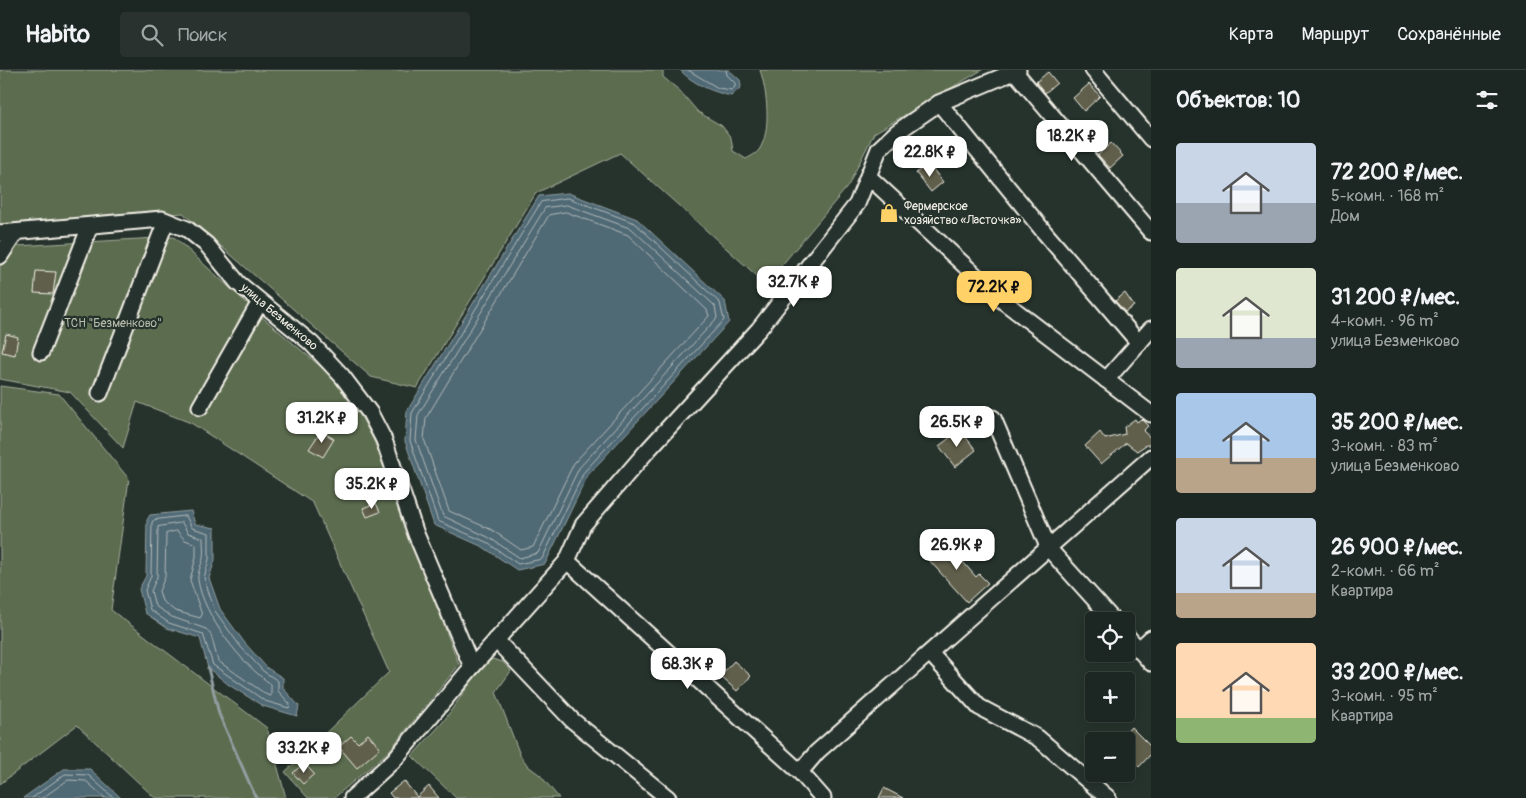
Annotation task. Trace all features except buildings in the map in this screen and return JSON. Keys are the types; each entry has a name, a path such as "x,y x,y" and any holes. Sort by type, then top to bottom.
{"street":[{"path":"1093,70 1151,139"},
{"path":"352,798 394,760 472,667 567,561 583,525 646,451 759,329 857,204 879,149 897,132 939,103 1017,71 1151,232"},
{"path":"939,103 1045,233 1139,343"},
{"path":"868,176 1003,301 1151,414"},
{"name":"улица Безменково","path":"0,234 162,219 187,229 207,245 238,283 312,343 342,376 370,413 384,440 416,534 472,667"},
{"path":"100,393 166,221"},
{"path":"41,352 90,226"},
{"path":"0,256 16,232"},
{"path":"200,407 260,302"},
{"path":"1106,380 1151,329"},
{"path":"993,418 1049,549 1106,612"},
{"path":"800,772 817,752 1151,457"},
{"path":"567,561 800,772 823,798"},
{"path":"1139,649 1151,638"},
{"path":"496,640 572,720 668,798"},
{"path":"1135,645 1151,663"},
{"path":"930,653 979,707 1038,738 1108,798"}],"green space":[{"path":"0,70 663,70 663,77 680,91 698,112 722,126 731,138 733,151 746,159 759,150 766,132 765,89 760,70 982,70 874,133 848,186 766,284 620,153 536,193 417,388 371,377 183,213 0,228"},
{"name":"ТСН \"Безменково\"","path":"174,237 261,316 346,388 374,441 459,665 389,751 334,798 308,798 285,772 389,672 313,503 191,423 137,402 123,448 70,392 0,379 0,247"},
{"path":"0,386 59,394 129,479 111,610 267,728 286,798 155,798 77,725 0,784"},
{"path":"492,659 503,662 511,671 496,692 520,755 559,798 456,798 412,756 443,722 474,678"}],"water":[{"path":"680,70 729,70 740,80 741,87 731,96 710,90"},
{"path":"568,193 637,219 725,301 729,322 588,475 545,564 517,570 483,547 434,525 405,441 407,411 539,196"},
{"path":"191,511 195,524 215,528 215,560 209,578 220,609 244,642 267,668 283,678 283,688 299,706 297,716 263,706 229,685 208,668 200,638 167,628 145,613 139,589 146,576 147,520 150,515"},
{"path":"64,769 90,769 121,798 23,798"}],"waterway":[{"path":"208,668 219,714 256,798"}],"place":[{"name":"Фермерское хозяйство «Ласточка»","path":"889,213"}]}
